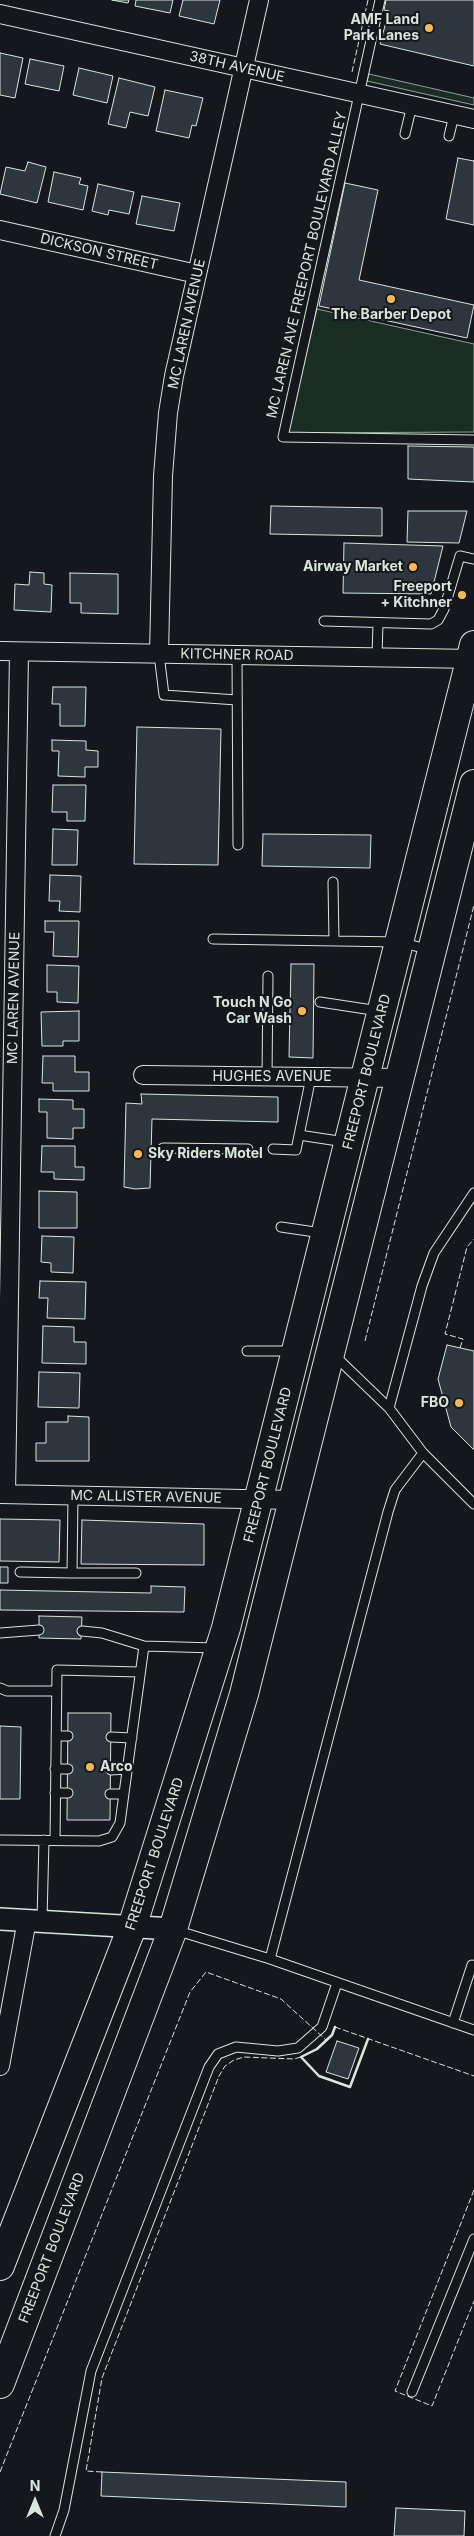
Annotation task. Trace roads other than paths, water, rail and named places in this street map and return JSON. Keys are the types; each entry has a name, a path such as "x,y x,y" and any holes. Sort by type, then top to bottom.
{"main road":[{"name":"FREEPORT BOULEVARD","path":"0,2266 132,1926 220,1648 260,1499 473,654"},
{"name":"FREEPORT BOULEVARD","path":"0,2384 173,1929 244,1694 474,784"}],"street":[{"name":"MC LAREN AVENUE","path":"159,654 163,476 168,413 197,274 259,0"},
{"name":"38TH AVENUE","path":"0,14 474,119"},
{"name":"DICKSON STREET","path":"0,230 197,274"},
{"name":"KITCHNER ROAD","path":"0,651 377,657 473,654"},
{"name":"MC LAREN AVENUE","path":"3,1494 8,862 19,652"},
{"name":"HUGHES AVENUE","path":"143,1075 400,1078"},
{"name":"MC ALLISTER AVENUE","path":"3,1494 293,1500"},
{"path":"0,1919 173,1929"},
{"path":"0,2066 35,1920"}],"lane":[{"name":"MC LAREN AVE FREEPORT BOULEVARD ALLEY","path":"380,0 283,437 474,440"},
{"path":"405,134 412,106"},
{"path":"450,136 454,115"},
{"path":"324,621 431,624 438,620 444,609 460,556 474,559"},
{"path":"377,657 378,623"},
{"path":"159,654 164,695 238,700"},
{"path":"237,655 238,845"},
{"path":"334,882 334,941"},
{"path":"213,939 400,942 432,950"},
{"path":"267,1077 268,976"},
{"path":"320,1002 382,1012"},
{"path":"273,1149 296,1150 310,1077"},
{"path":"299,1135 350,1143"},
{"path":"163,1148 248,1149"},
{"path":"389,1408 422,1286 434,1253 474,1193"},
{"path":"281,1227 327,1234"},
{"path":"247,1351 297,1351"},
{"path":"330,1351 389,1408 423,1454 474,1504"},
{"path":"270,1959 388,1512 395,1490 423,1454"},
{"path":"72,1572 73,1496"},
{"path":"20,1572 136,1573"},
{"path":"0,1632 39,1630"},
{"path":"82,1631 102,1634 144,1646 220,1648"},
{"path":"0,1840 99,1841 112,1837 120,1823 144,1646"},
{"path":"55,1840 57,1670 140,1672"},
{"path":"0,1688 7,1691 56,1691"},
{"path":"56,1736 68,1736"},
{"path":"111,1737 132,1738"},
{"path":"55,1769 68,1769"},
{"path":"111,1770 128,1769"},
{"path":"55,1793 68,1793"},
{"path":"110,1794 124,1794"},
{"path":"35,1920 44,1840"},
{"path":"173,1929 270,1959 474,2030"},
{"path":"453,2023 472,1965"},
{"path":"55,2536 64,2510 91,2371 209,2067 218,2054 236,2048 278,2051 298,2048 322,2028 338,1983"},
{"path":"412,2392 474,2239"}],"place":[{"name":"AMF Land Park Lanes","path":"429,28"},
{"name":"The Barber Depot","path":"391,299"},
{"name":"Airway Market","path":"413,567"},
{"name":"Freeport + Kitchner","path":"462,595"},
{"name":"Touch N Go Car Wash","path":"302,1011"},
{"name":"Sky Riders Motel","path":"138,1154"},
{"name":"FBO","path":"459,1403"},
{"name":"Arco","path":"90,1767"}]}
